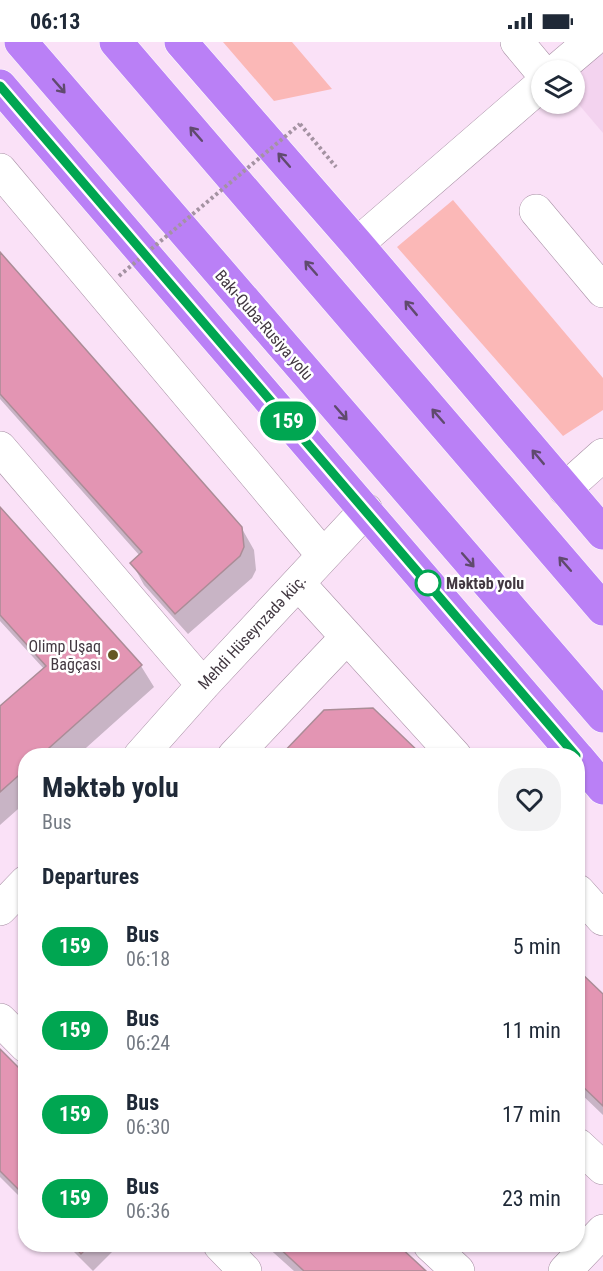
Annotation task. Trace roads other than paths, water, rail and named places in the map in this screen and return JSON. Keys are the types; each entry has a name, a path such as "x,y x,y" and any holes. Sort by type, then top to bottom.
{"highway":[{"name":"Bakı-Quba-Rusiya yolu","path":"21,42 603,716"},
{"path":"116,42 603,609"},
{"path":"181,42 357,244 603,533"},
{"path":"0,86 569,748"},
{"path":"585,767 603,788"}],"street":[{"path":"517,42 532,60"},
{"path":"569,60 590,42"},
{"path":"357,244 531,94"},
{"path":"0,170 322,555"},
{"path":"536,211 603,291"},
{"path":"0,448 203,685"},
{"path":"565,489 603,455"},
{"name":"Mehdi Hüseynzadə küç.","path":"158,748 203,685 366,510"},
{"path":"298,583 448,748"},
{"path":"242,748 347,637"},
{"path":"585,899 603,919"},
{"path":"0,1020 18,1038"},
{"path":"585,1151 603,1168"},
{"path":"585,1250 603,1231"},
{"path":"438,1252 458,1271"},
{"path":"565,1271 583,1252"}],"place":[{"name":"Məktəb yolu","path":"428,583"},
{"name":"Olimp Uşaq Bağçası","path":"113,655"}]}
